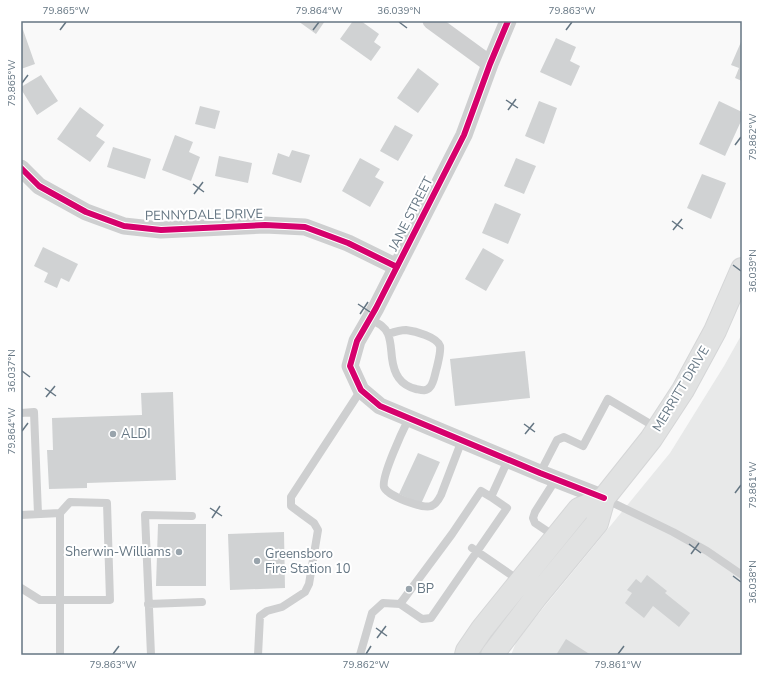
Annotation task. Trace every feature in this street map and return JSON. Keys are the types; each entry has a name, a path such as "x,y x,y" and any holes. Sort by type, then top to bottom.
{"main road":[{"name":"MERRITT DRIVE","path":"492,655 536,597 597,523 604,498 651,439 683,390 715,331 742,269"},
{"name":"MERRITT DRIVE","path":"466,655 482,629 579,509 604,498"}],"street":[{"path":"431,21 490,64"},
{"name":"JANE STREET","path":"508,21 490,64 464,135 397,267 356,341 350,366 361,390 380,406 508,460 604,498"},
{"name":"PENNYDALE DRIVE","path":"21,168 39,186 86,212 124,226 161,230 265,225 305,228 348,243 397,267"}],"lane":[{"path":"369,319 383,326 388,334 392,360 397,378 412,388 422,391 428,389 431,386 436,369 440,348 434,338 406,330 388,334"},
{"path":"258,655 260,616 267,611 282,606 299,596 304,592 309,584 318,530 314,523 291,506 291,497 361,390"},
{"path":"540,473 557,440 564,437 584,446 608,399 657,429"},
{"path":"21,413 34,412 38,514"},
{"path":"408,418 391,459 384,482 384,488 389,493 404,500 429,507 438,500 462,440"},
{"path":"490,497 508,460"},
{"path":"556,479 532,518 535,523 556,538"},
{"path":"360,655 372,612 383,603 400,604 422,619 431,618 439,600 488,530 507,508 481,491 468,516 442,554 418,585 400,604"},
{"path":"604,498 673,532 707,551 742,575"},
{"path":"21,588 40,600 61,600 110,600 107,503 70,502 60,513 61,600 60,655"},
{"path":"21,515 60,513"},
{"path":"151,655 145,516 192,516"},
{"path":"475,550 520,582"},
{"path":"148,604 202,602"}],"shaded area":[{"path":"742,334 742,655 511,655 517,640 670,453"}],"building":[{"path":"298,21 325,21 316,34"},
{"path":"353,21 361,21 379,34 374,42 381,47 371,61 340,39"},
{"path":"21,24 35,64 21,69"},
{"path":"556,38 576,47 570,61 580,66 571,86 540,72"},
{"path":"741,42 742,81 735,78 739,68 731,65"},
{"path":"418,68 439,84 418,113 397,98"},
{"path":"41,75 58,101 37,115 21,87"},
{"path":"539,101 557,108 544,144 525,136"},
{"path":"719,101 742,112 742,119 725,156 699,144"},
{"path":"200,106 220,111 215,129 195,124"},
{"path":"80,107 104,125 96,136 105,142 90,162 57,139"},
{"path":"395,125 413,135 398,161 380,151"},
{"path":"175,135 193,142 189,152 200,157 191,181 162,170"},
{"path":"113,147 151,159 145,179 107,167"},
{"path":"292,150 310,155 301,183 272,174 278,153 289,157"},
{"path":"219,156 252,163 248,183 215,176"},
{"path":"360,158 380,169 375,177 384,182 370,207 342,191"},
{"path":"516,158 536,166 524,194 504,186"},
{"path":"702,174 726,183 711,219 687,208"},
{"path":"495,203 521,214 508,244 482,233"},
{"path":"43,247 78,264 69,282 61,278 57,288 44,282 48,273 34,266"},
{"path":"483,248 504,260 486,291 465,279"},
{"path":"525,351 530,398 455,406 450,359"},
{"name":"ALDI","path":"173,392 176,480 87,483 87,488 49,489 47,450 53,450 52,418 142,415 141,393"},
{"path":"418,453 440,462 421,504 399,494"},
{"path":"158,524 206,524 206,586 156,586"},
{"name":"Greensboro Fire Station 10","path":"284,532 285,588 230,590 228,534"},
{"path":"647,575 667,591 665,593 690,613 679,627 653,606 644,618 625,603 632,593 627,590 636,579 641,583"},
{"path":"566,639 591,655 556,655"}],"cycle path":[{"path":"508,21 490,64 464,135 376,308 357,341 350,366 361,390 380,406 604,498"},
{"path":"21,168 39,186 86,212 124,226 161,230 265,225 305,227 348,243 397,267"}],"place":[{"name":"ALDI","path":"113,434"},
{"name":"Sherwin-Williams","path":"179,552"},
{"name":"Greensboro Fire Station 10","path":"257,561"},
{"name":"BP","path":"409,589"}]}
